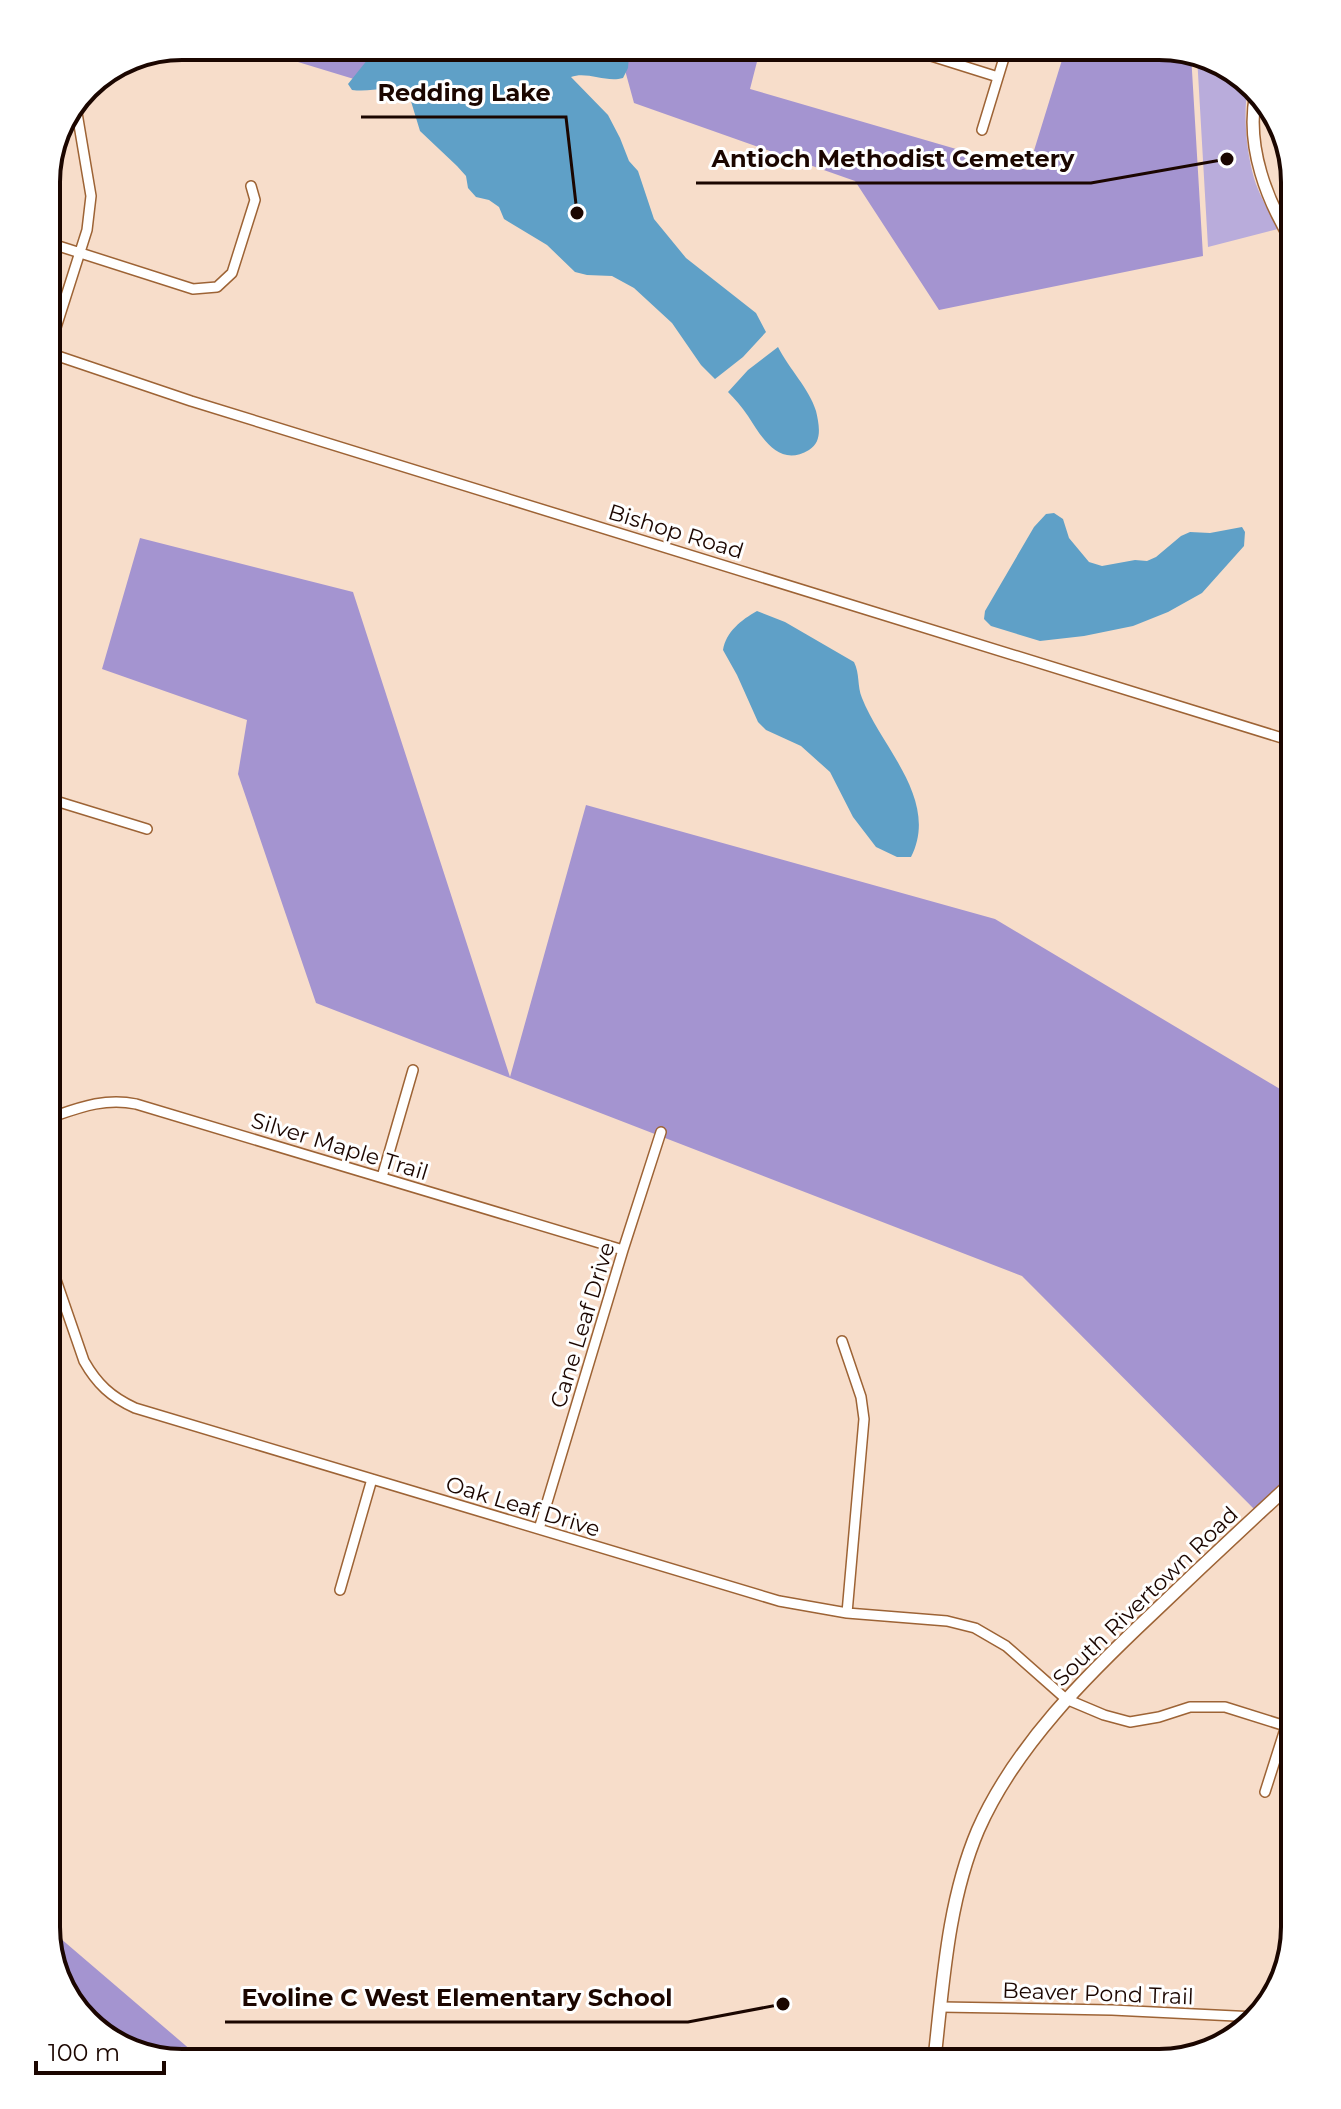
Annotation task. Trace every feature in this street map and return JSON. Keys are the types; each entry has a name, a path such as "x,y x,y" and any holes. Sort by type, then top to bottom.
{"main road":[{"name":"South Rivertown Road","path":"936,2049 951,1927 965,1865 979,1829 1015,1768 1066,1699 1281,1493"}],"street":[{"path":"944,60 998,77"},
{"path":"982,130 1003,60"},
{"path":"1255,107 1253,123 1260,172 1281,221"},
{"path":"60,315 87,230 91,196 78,119"},
{"path":"60,247 193,289 217,287 232,273 255,200 251,186"},
{"name":"Bishop Road","path":"60,359 1281,738"},
{"path":"60,802 147,829"},
{"path":"382,1177 413,1070"},
{"name":"Silver Maple Trail","path":"60,1114 95,1103 123,1101 623,1250"},
{"name":"Cane Leaf Drive","path":"539,1529 661,1132"},
{"name":"Oak Leaf Drive","path":"60,1292 84,1361 93,1377 119,1401 146,1412 779,1601 847,1613 947,1621 975,1628 1006,1646 1066,1699 1104,1715 1130,1722 1190,1707 1225,1707 1281,1724"},
{"path":"842,1341 858,1387 864,1419 847,1613"},
{"path":"340,1590 372,1479"},
{"path":"1265,1792 1281,1750"},
{"name":"Beaver Pond Trail","path":"940,2007 1242,2016"}],"shaded area":[{"path":"291,60 389,60 367,83"},
{"path":"622,60 757,60 750,89 1028,170 1062,60 1167,60 1192,64 1203,256 939,310 855,181 634,103"},
{"path":"1198,66 1227,81 1246,97 1251,167 1278,229 1208,247"},
{"path":"140,538 353,592 510,1077 586,805 995,919 1281,1090 1281,1500 1264,1519 1022,1276 316,1003 238,774 247,720 102,669"},
{"path":"61,1939 190,2049 143,2043 102,2019 73,1981 66,1966"}],"water":[{"path":"367,60 629,60 623,78 571,77 608,115 629,161 638,171 654,219 686,258 756,313 766,332 743,357 715,379 701,365 672,323 634,288 612,276 575,272 547,245 504,219 499,207 489,200 476,197 468,188 466,176 420,131 410,98 388,89 352,90 348,84"},
{"path":"778,347 809,394 817,416 819,432 816,442 798,455 780,453 772,448 728,392 748,370"},
{"path":"1054,513 1063,519 1069,538 1089,562 1102,566 1147,561 1190,532 1210,533 1242,527 1245,532 1244,546 1202,593 1168,612 1133,626 1040,641 991,626 984,619 985,611 1034,527 1046,514"},
{"path":"757,611 785,622 854,662 862,698 913,795 918,815 918,836 911,857 897,857 876,847 853,817 830,772 801,746 766,730 758,722 723,650 735,627"}],"place":[{"name":"Antioch Methodist Cemetery","path":"1227,159"},
{"name":"Redding Lake","path":"577,213"},
{"name":"Evoline C West Elementary School","path":"783,2004"}]}
